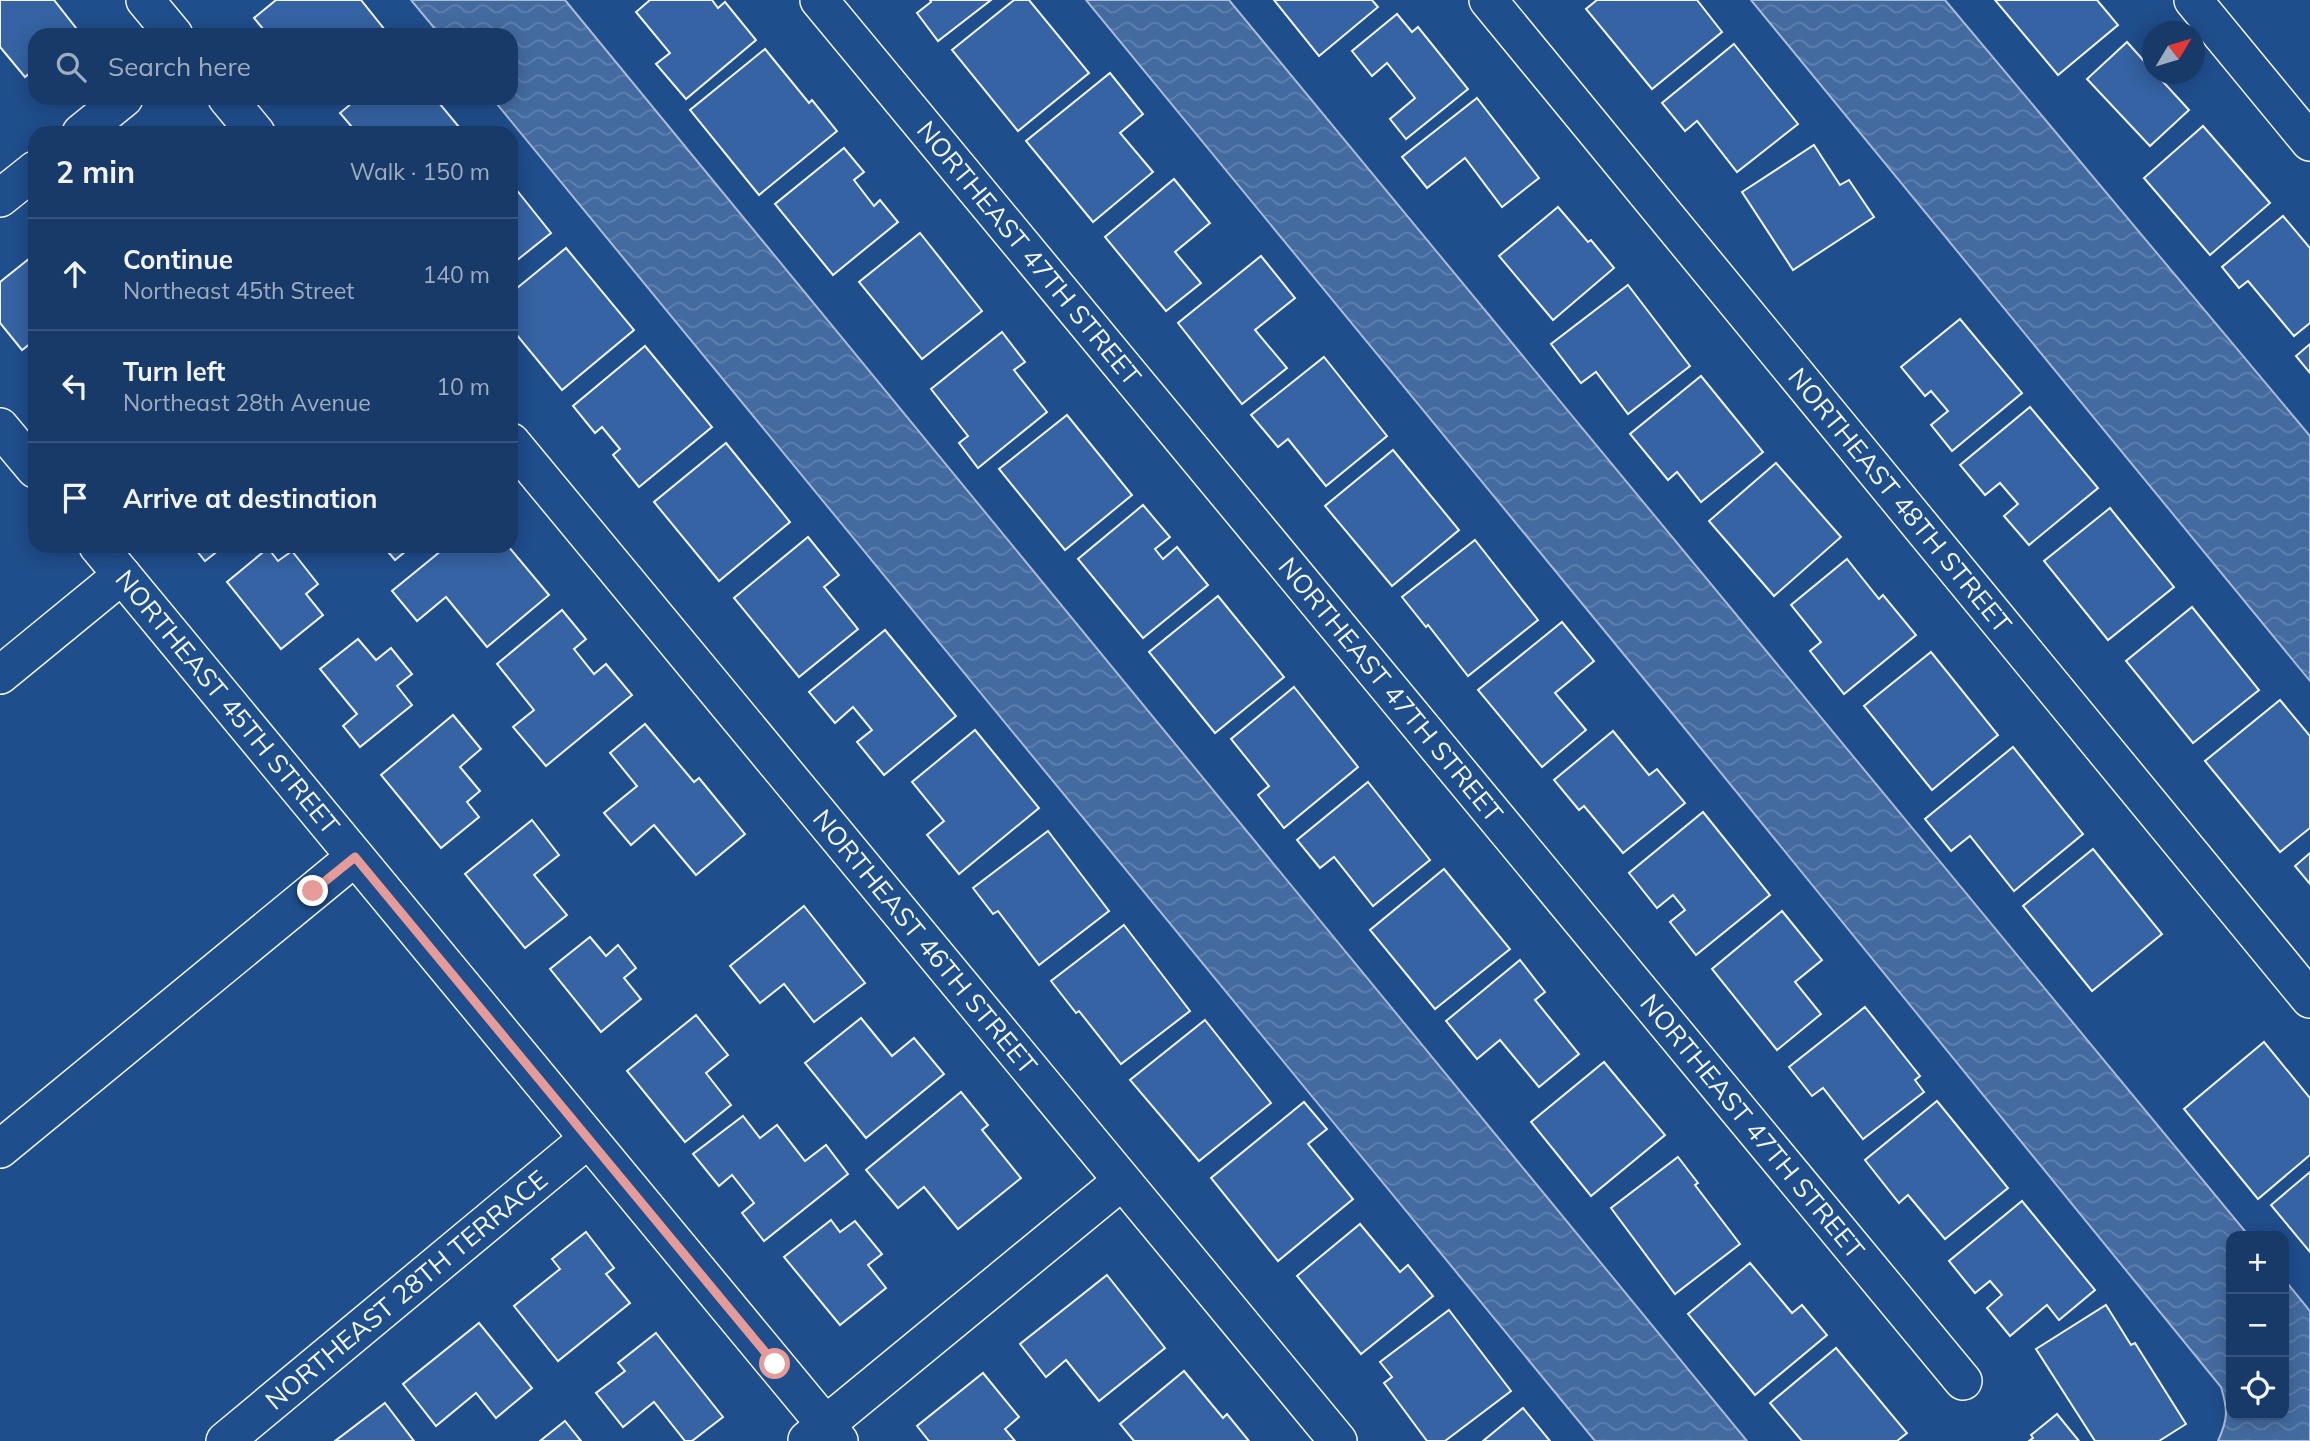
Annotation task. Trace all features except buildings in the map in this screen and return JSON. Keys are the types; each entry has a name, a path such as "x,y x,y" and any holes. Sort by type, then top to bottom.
{"street":[{"path":"145,0 168,28"},
{"name":"NORTHEAST 47TH STREET","path":"819,0 1963,1381"},
{"name":"NORTHEAST 48TH STREET","path":"1488,0 2310,999"},
{"path":"2193,0 2310,142"},
{"path":"89,126 115,105"},
{"path":"233,105 250,126"},
{"path":"0,198 28,176"},
{"path":"0,426 28,460"},
{"name":"NORTHEAST 46TH STREET","path":"518,450 1338,1441"},
{"name":"NORTHEAST 45TH STREET","path":"104,553 588,1139 824,1436"},
{"path":"0,675 121,575"},
{"path":"0,1149 355,857"},
{"name":"NORTHEAST 28TH TERRACE","path":"225,1441 588,1139"},
{"path":"824,1436 1122,1181"}],"water":[{"path":"411,0 565,0 1747,1441 1595,1441 518,130 518,126 515,126 498,105 518,105 518,28 434,28"},
{"path":"1086,0 1229,0 2245,1231 2226,1231 2226,1414 2221,1387"},
{"path":"1751,0 1945,0 2310,436 2310,681"},
{"path":"2289,1285 2310,1311 2310,1441 2218,1441 2226,1414 2226,1420 2289,1420"}],"route":[{"path":"313,891 355,857 775,1364"}]}
